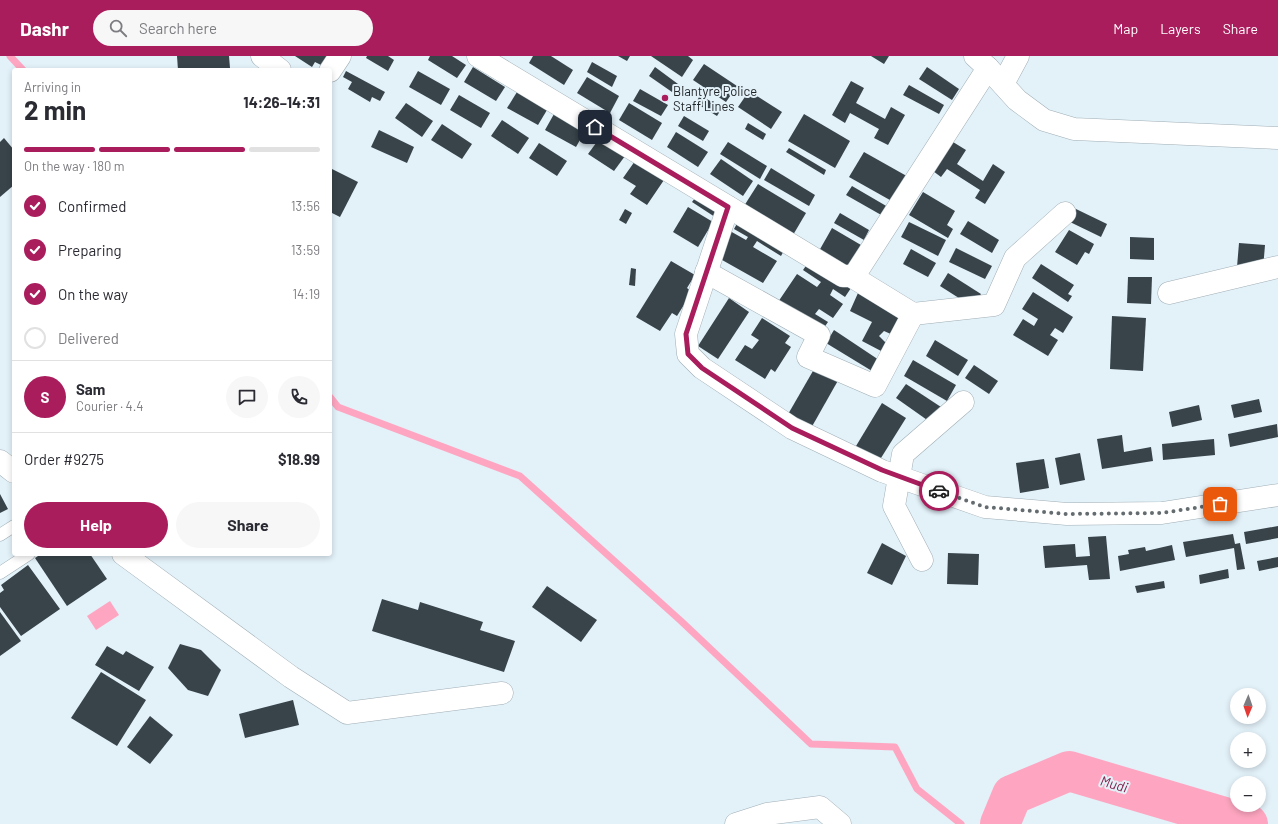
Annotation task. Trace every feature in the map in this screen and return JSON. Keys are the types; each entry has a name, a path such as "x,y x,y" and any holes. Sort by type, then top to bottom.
{"street":[{"path":"262,56 277,68"},
{"path":"332,68 340,56"},
{"path":"478,56 843,276 851,276 913,314 994,305 1015,258 1065,212"},
{"path":"1003,84 1018,56"},
{"path":"851,276 856,273 982,62 1017,100 1044,120 1074,129 1278,138"},
{"path":"728,207 686,334 688,354 702,368 792,428 899,477 985,507 1067,514 1162,513 1278,495"},
{"path":"1169,293 1278,267"},
{"path":"706,272 819,335 808,357 875,386 913,314"},
{"path":"922,560 894,506 902,454 963,402"},
{"path":"0,461 12,470"},
{"path":"126,556 291,678 347,713 502,692"},
{"path":"736,824 767,814 820,808 840,824"}],"lane":[{"path":"0,535 12,527"},
{"path":"0,573 26,556"}],"shaded area":[{"path":"110,601 119,615 96,630 87,616"}],"building":[{"path":"177,56 229,56 230,68 178,68"},
{"path":"295,56 326,56 330,59 325,67 315,62 312,67"},
{"path":"367,56 388,56 394,60 388,71 366,58"},
{"path":"430,56 452,56 466,65 457,78 428,60"},
{"path":"533,56 551,56 573,70 564,85 529,63"},
{"path":"618,56 630,56 627,61"},
{"path":"651,56 688,56 693,60 682,77"},
{"path":"871,56 889,56 884,64"},
{"path":"592,62 617,76 612,87 587,72"},
{"path":"704,64 737,86 726,102 693,80"},
{"path":"473,67 505,87 496,101 464,82"},
{"path":"655,67 678,84 672,92 649,76"},
{"path":"927,67 959,89 952,100 919,79"},
{"path":"346,71 385,92 380,101 372,97 370,102 348,89 352,82 343,77"},
{"path":"418,71 450,89 441,105 409,87"},
{"path":"587,77 619,96 610,113 577,93"},
{"path":"851,81 864,88 856,103 885,119 891,107 905,115 888,145 874,138 879,129 850,113 845,123 832,115"},
{"path":"909,85 944,105 939,114 903,95"},
{"path":"640,89 668,105 661,116 633,101"},
{"path":"749,91 782,112 771,129 738,107"},
{"path":"517,92 547,110 538,125 507,108"},
{"path":"459,95 490,113 481,128 450,110"},
{"path":"700,95 722,108 717,116 696,103"},
{"path":"406,103 433,121 422,137 395,118"},
{"path":"629,103 662,123 652,140 619,120"},
{"path":"554,114 585,131 576,147 545,130"},
{"path":"804,114 850,141 835,168 788,141"},
{"path":"684,116 709,131 703,141 678,126"},
{"path":"502,120 529,138 518,154 491,136"},
{"path":"748,123 766,134 763,140 745,129"},
{"path":"442,124 472,144 462,159 431,140"},
{"path":"379,130 414,147 407,163 371,147"},
{"path":"676,132 708,152 698,167 667,147"},
{"path":"4,138 12,148 12,187 0,197 0,142"},
{"path":"599,139 625,156 614,171 588,154"},
{"path":"728,142 767,166 760,179 720,154"},
{"path":"953,142 966,150 957,164 983,181 993,164 1005,172 985,204 975,198 980,190 947,169 941,177 933,171"},
{"path":"539,143 567,161 557,176 529,158"},
{"path":"789,148 826,170 824,175 786,152"},
{"path":"864,152 912,179 897,204 849,177"},
{"path":"721,159 753,181 743,196 710,174"},
{"path":"635,161 664,180 647,205 630,194 636,186 623,178"},
{"path":"771,168 815,195 809,206 764,180"},
{"path":"332,169 358,182 340,217 332,213"},
{"path":"758,184 806,213 793,235 744,206"},
{"path":"852,186 888,207 883,216 846,195"},
{"path":"923,192 955,211 947,225 953,229 948,238 909,215"},
{"path":"698,194 720,209 715,217 692,202"},
{"path":"688,207 713,222 698,247 673,232"},
{"path":"625,209 632,213 626,224 619,220"},
{"path":"1076,209 1107,224 1101,237 1070,222"},
{"path":"840,213 869,230 864,240 834,223"},
{"path":"740,218 787,245 781,256 757,241 753,247 777,261 763,283 715,256 730,231 746,240 748,237 734,229"},
{"path":"968,221 999,240 992,253 960,234"},
{"path":"909,222 946,240 938,256 901,237"},
{"path":"832,228 861,245 849,267 819,251"},
{"path":"1069,230 1094,244 1089,254 1085,252 1077,265 1055,252"},
{"path":"1130,237 1154,238 1154,260 1130,259"},
{"path":"1239,243 1265,245 1263,269 1237,267"},
{"path":"956,248 992,266 985,279 949,262"},
{"path":"911,249 936,263 928,277 903,264"},
{"path":"810,260 851,288 845,297 833,289 830,295 843,304 833,318 819,309 815,314 828,322 819,335 776,305 797,274 817,287 821,282 803,270"},
{"path":"671,261 695,275 687,288 692,292 677,316 672,313 660,331 636,317"},
{"path":"1041,264 1074,285 1068,294 1072,296 1068,302 1032,278"},
{"path":"631,268 636,269 635,286 629,285"},
{"path":"948,273 981,294 973,307 940,286"},
{"path":"1128,277 1152,277 1151,304 1127,303"},
{"path":"1033,292 1073,317 1063,333 1055,328 1050,335 1058,340 1048,356 1013,335 1023,319 1034,326 1038,319 1022,309"},
{"path":"858,293 903,318 893,335 884,331 879,336 887,344 883,352 862,341 872,322 850,311"},
{"path":"729,298 749,312 718,359 698,346"},
{"path":"1112,316 1146,318 1143,371 1110,369"},
{"path":"762,318 790,336 785,343 791,347 775,372 771,369 765,379 735,360 745,345 752,349 759,340 751,335"},
{"path":"834,330 879,360 872,371 826,343"},
{"path":"935,340 968,360 958,376 926,356"},
{"path":"913,360 956,385 947,401 904,376"},
{"path":"817,364 840,377 810,430 787,416"},
{"path":"974,365 998,381 989,394 965,378"},
{"path":"906,384 941,407 930,422 896,398"},
{"path":"1259,399 1262,412 1234,418 1231,405"},
{"path":"882,403 906,418 876,466 853,451"},
{"path":"1199,405 1202,420 1172,427 1169,412"},
{"path":"1277,424 1278,437 1230,447 1228,434"},
{"path":"1122,435 1124,452 1151,447 1153,461 1102,469 1097,439"},
{"path":"1214,439 1215,455 1163,460 1162,444"},
{"path":"1080,453 1085,480 1060,485 1055,458"},
{"path":"1044,459 1049,488 1020,493 1016,463"},
{"path":"0,494 8,509 0,513"},
{"path":"1278,526 1278,538 1246,544 1244,532"},
{"path":"1233,534 1235,544 1240,543 1245,569 1237,570 1234,548 1186,557 1183,542"},
{"path":"1106,536 1110,579 1089,580 1087,565 1045,568 1043,546 1075,544 1076,557 1090,556 1088,537"},
{"path":"882,543 906,556 892,585 867,573"},
{"path":"1172,545 1175,560 1120,571 1118,556 1129,554 1128,550 1145,547 1146,551"},
{"path":"948,553 979,554 978,585 947,584"},
{"path":"38,556 91,556 107,579 67,606 35,558"},
{"path":"1278,557 1278,567 1259,571 1257,561"},
{"path":"28,565 60,609 21,636 0,607 0,593 4,590 1,585"},
{"path":"1228,569 1229,578 1200,584 1199,575"},
{"path":"1164,581 1165,588 1137,593 1135,586"},
{"path":"547,586 597,620 581,642 532,607"},
{"path":"382,599 418,610 420,602 483,622 480,630 515,641 504,672 372,631"},
{"path":"0,612 21,641 0,656"},
{"path":"180,644 201,650 221,670 208,696 188,690 168,668"},
{"path":"107,646 123,655 126,651 154,667 139,691 95,665"},
{"path":"101,672 146,700 117,746 71,718"},
{"path":"293,700 299,725 245,738 239,714"},
{"path":"150,716 173,735 150,764 127,747"}],"waterway":[{"path":"10,56 21,68"},
{"path":"332,400 338,407 520,476 681,621 811,744 895,747 917,789 961,824"},
{"name":"Mudi","path":"1000,824 1012,795 1069,771 1248,824"}],"way so far":[{"path":"939,491 985,507 1067,514 1162,513 1220,504"}],"place":[{"name":"Blantyre Police Staff Lines","path":"665,98"}],"route":[{"path":"595,127 728,207 686,334 688,354 702,368 792,428 882,470 939,491"}]}
